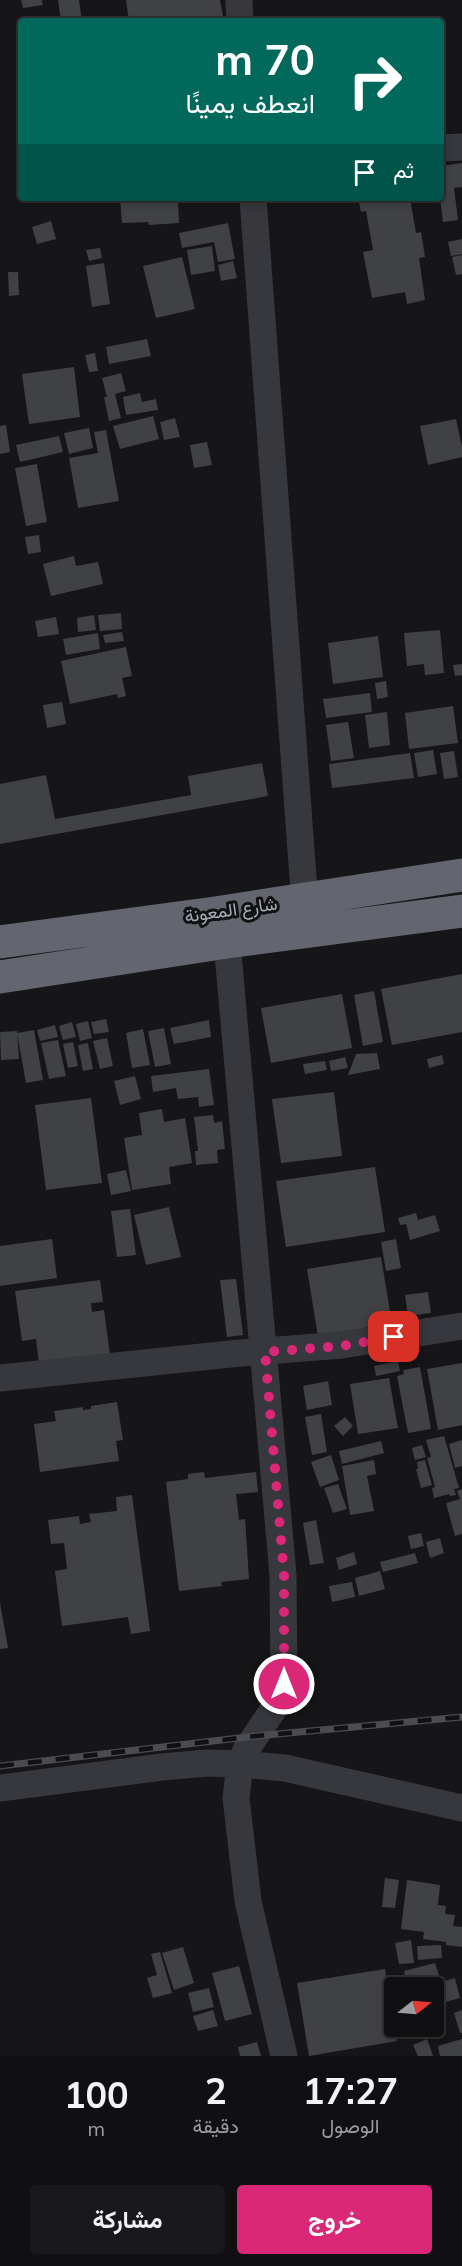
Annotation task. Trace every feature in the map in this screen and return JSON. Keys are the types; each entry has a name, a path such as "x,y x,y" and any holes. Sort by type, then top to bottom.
{"highway":[{"name":"شارع المعونة","path":"0,942 462,875"},
{"name":"شارع المعونة","path":"0,977 227,942 462,911"}],"street":[{"path":"239,0 240,18"},
{"path":"444,148 462,147"},
{"path":"253,201 307,933"},
{"path":"227,942 284,1575 284,1684 277,1704 246,1750 240,1764 236,1798 248,1902 284,2056"},
{"path":"0,1378 354,1344 462,1326"},
{"path":"0,1788 162,1767 207,1763 240,1764 285,1768 462,1808"}],"building":[{"path":"21,0 42,0 43,5 23,8"},
{"path":"58,0 79,0 82,18 61,18"},
{"path":"126,0 220,0 223,18 129,18"},
{"path":"462,163 462,187 454,188 458,220 443,222 440,201 444,201 444,166"},
{"path":"120,201 178,201 179,223 149,225 148,222 122,223"},
{"path":"359,201 411,201 416,233 421,232 425,257 419,258 425,300 407,304 405,292 372,298 363,252 373,250 366,211 361,212"},
{"path":"51,221 56,239 37,244 32,227"},
{"path":"228,223 235,259 218,262 214,242 182,248 179,233"},
{"path":"462,239 462,254 451,256 448,242"},
{"path":"212,246 215,271 191,275 187,250"},
{"path":"100,248 102,258 89,261 86,250"},
{"path":"462,255 462,274 456,275 452,257"},
{"path":"182,257 195,309 156,318 143,266"},
{"path":"233,261 237,278 221,281 218,265"},
{"path":"104,263 110,304 92,307 86,266"},
{"path":"8,272 18,272 19,295 9,296"},
{"path":"147,339 151,356 109,364 106,347"},
{"path":"95,353 98,371 89,372 85,355"},
{"path":"74,367 80,417 29,424 22,374"},
{"path":"121,373 126,391 115,394 121,418 109,421 104,397 107,397 102,378"},
{"path":"140,393 142,402 156,399 158,410 126,415 123,397"},
{"path":"153,416 159,439 120,449 113,426"},
{"path":"175,418 180,437 164,440 160,422"},
{"path":"456,419 462,457 428,465 420,426"},
{"path":"6,425 10,452 0,454 0,426"},
{"path":"89,428 93,448 69,454 64,433"},
{"path":"106,430 119,501 78,508 69,458 98,453 94,432"},
{"path":"59,436 63,452 20,462 16,445"},
{"path":"207,442 212,465 194,468 190,445"},
{"path":"37,464 47,522 26,526 15,468"},
{"path":"39,535 41,552 28,554 25,537"},
{"path":"74,556 76,566 98,562 103,584 51,596 43,564"},
{"path":"121,613 122,629 100,631 98,615"},
{"path":"94,615 96,630 78,632 77,618"},
{"path":"56,617 59,634 38,637 35,621"},
{"path":"440,630 444,673 425,675 424,664 407,666 404,633"},
{"path":"122,632 124,641 105,643 103,635"},
{"path":"98,633 100,649 66,655 63,639"},
{"path":"378,636 383,677 333,684 328,643"},
{"path":"126,647 132,676 122,678 126,696 118,698 117,694 70,704 61,661"},
{"path":"462,664 462,675 455,676 453,665"},
{"path":"386,681 388,697 377,699 375,683"},
{"path":"370,693 372,712 326,718 323,699"},
{"path":"62,702 66,724 47,728 43,705"},
{"path":"453,706 458,743 409,749 405,713"},
{"path":"387,712 390,745 369,748 365,715"},
{"path":"348,722 354,758 331,761 326,725"},
{"path":"433,750 437,774 418,777 414,753"},
{"path":"454,751 458,777 444,779 440,753"},
{"path":"410,753 414,778 332,788 329,764"},
{"path":"262,763 268,796 0,844 0,784 46,775 55,819 191,795 188,776"},
{"path":"462,974 462,1032 392,1045 381,989"},
{"path":"374,991 383,1042 363,1046 354,995"},
{"path":"342,994 352,1048 271,1063 261,1008"},
{"path":"106,1019 109,1032 94,1034 91,1022"},
{"path":"209,1020 211,1037 174,1044 170,1028"},
{"path":"88,1021 92,1038 80,1041 76,1024"},
{"path":"72,1022 76,1037 63,1040 59,1026"},
{"path":"55,1025 58,1037 40,1041 37,1030"},
{"path":"164,1028 171,1064 155,1067 148,1031"},
{"path":"143,1029 150,1065 132,1068 126,1033"},
{"path":"34,1030 43,1080 26,1083 17,1033"},
{"path":"17,1031 19,1059 1,1060 0,1032"},
{"path":"107,1038 113,1066 100,1069 93,1041"},
{"path":"58,1040 66,1076 49,1079 41,1043"},
{"path":"73,1042 78,1066 68,1068 63,1044"},
{"path":"88,1043 93,1069 83,1071 78,1045"},
{"path":"377,1053 380,1069 348,1075 356,1054"},
{"path":"442,1055 444,1064 429,1068 427,1059"},
{"path":"345,1057 348,1068 331,1071 329,1061"},
{"path":"325,1061 327,1070 305,1074 303,1064"},
{"path":"209,1069 214,1105 199,1107 198,1097 178,1099 176,1088 153,1092 151,1076"},
{"path":"135,1076 141,1099 120,1105 114,1081"},
{"path":"334,1092 342,1156 281,1163 272,1099"},
{"path":"91,1098 102,1183 46,1190 35,1105"},
{"path":"162,1109 164,1122 185,1118 192,1163 169,1167 171,1184 132,1190 124,1138 142,1135 139,1113"},
{"path":"213,1115 214,1123 222,1121 225,1149 217,1150 218,1163 196,1165 195,1151 198,1151 194,1117"},
{"path":"375,1167 385,1232 286,1247 276,1181"},
{"path":"126,1170 131,1191 111,1195 107,1174"},
{"path":"169,1207 181,1257 146,1265 134,1215"},
{"path":"130,1209 136,1255 117,1257 111,1211"},
{"path":"416,1213 418,1220 435,1215 440,1231 410,1240 406,1224 400,1225 398,1218"},
{"path":"52,1239 57,1278 0,1286 0,1246"},
{"path":"396,1239 401,1268 386,1271 381,1242"},
{"path":"381,1257 392,1323 318,1336 307,1269"},
{"path":"236,1279 243,1335 227,1337 220,1280"},
{"path":"100,1280 103,1302 91,1303 92,1312 104,1310 110,1355 39,1364 36,1339 22,1341 15,1291"},
{"path":"428,1292 431,1313 408,1316 405,1295"},
{"path":"398,1361 400,1371 376,1376 374,1366"},
{"path":"462,1363 462,1425 438,1430 427,1369"},
{"path":"420,1367 431,1429 408,1433 397,1376 404,1374 403,1370"},
{"path":"389,1378 398,1428 358,1434 350,1384"},
{"path":"328,1381 332,1405 307,1410 303,1386"},
{"path":"117,1402 123,1440 116,1441 119,1461 40,1472 34,1424 56,1421 54,1411 83,1407 83,1410 91,1409 91,1406"},
{"path":"321,1414 327,1452 312,1455 305,1417"},
{"path":"345,1417 353,1426 343,1436 334,1426"},
{"path":"444,1436 459,1488 454,1489 456,1495 450,1496 449,1494 434,1498 432,1488 435,1487 427,1458 431,1457 426,1440"},
{"path":"462,1440 462,1466 455,1468 449,1444"},
{"path":"381,1441 384,1453 342,1464 339,1451"},
{"path":"422,1445 426,1457 415,1460 412,1448"},
{"path":"331,1455 339,1480 320,1487 311,1462"},
{"path":"374,1460 376,1474 367,1476 374,1511 350,1515 342,1466"},
{"path":"425,1460 432,1485 421,1488 416,1469 418,1469 417,1462"},
{"path":"204,1472 205,1478 256,1472 258,1492 236,1494 239,1520 245,1519 249,1579 221,1582 222,1586 179,1591 166,1482 188,1479 188,1474"},
{"path":"338,1484 347,1509 333,1513 324,1488"},
{"path":"462,1489 462,1534 455,1536 446,1503 460,1499 457,1491"},
{"path":"132,1495 150,1631 131,1634 128,1617 62,1626 55,1571 67,1569 64,1543 51,1544 48,1520 79,1516 80,1524 91,1522 89,1514 117,1511 116,1497"},
{"path":"316,1520 324,1563 310,1565 303,1523"},
{"path":"421,1533 424,1546 411,1549 408,1536"},
{"path":"440,1538 444,1553 430,1558 426,1542"},
{"path":"354,1552 357,1564 339,1570 336,1558"},
{"path":"415,1553 418,1563 383,1572 380,1562"},
{"path":"380,1571 385,1589 359,1596 355,1578"},
{"path":"352,1582 355,1597 332,1602 329,1586"},
{"path":"0,1603 8,1648 0,1649"},
{"path":"385,1878 399,1880 395,1908 382,1907"},
{"path":"407,1880 440,1885 438,1905 446,1906 445,1914 455,1915 453,1926 462,1927 462,1947 423,1939 424,1932 401,1929"},
{"path":"411,1940 414,1963 399,1964 395,1943"},
{"path":"441,1945 442,1958 418,1960 417,1946"},
{"path":"183,1947 194,1983 174,1990 162,1953"},
{"path":"160,1952 172,1993 153,1998 147,1978 157,1975 151,1954"},
{"path":"435,1963 439,1977 405,1977 404,1971"},
{"path":"239,1966 252,2014 225,2021 212,1973"},
{"path":"385,1969 384,2037 396,2037 397,2041 309,2056 297,1983"},
{"path":"455,1978 460,1998 444,2002 444,1981"},
{"path":"209,1988 214,2007 193,2012 188,1993"},
{"path":"213,2010 218,2026 198,2031 193,2016"},
{"path":"462,2010 462,2033 460,2033 454,2013"},
{"path":"427,2039 433,2056 418,2056 413,2045"},
{"path":"462,2039 462,2056 440,2056 438,2046"},
{"path":"257,2042 261,2056 240,2056 238,2047"}],"railway":[{"path":"0,1766 256,1736 462,1717"}],"route":[{"path":"284,1684 284,1575 265,1352 342,1346 394,1337"}]}
